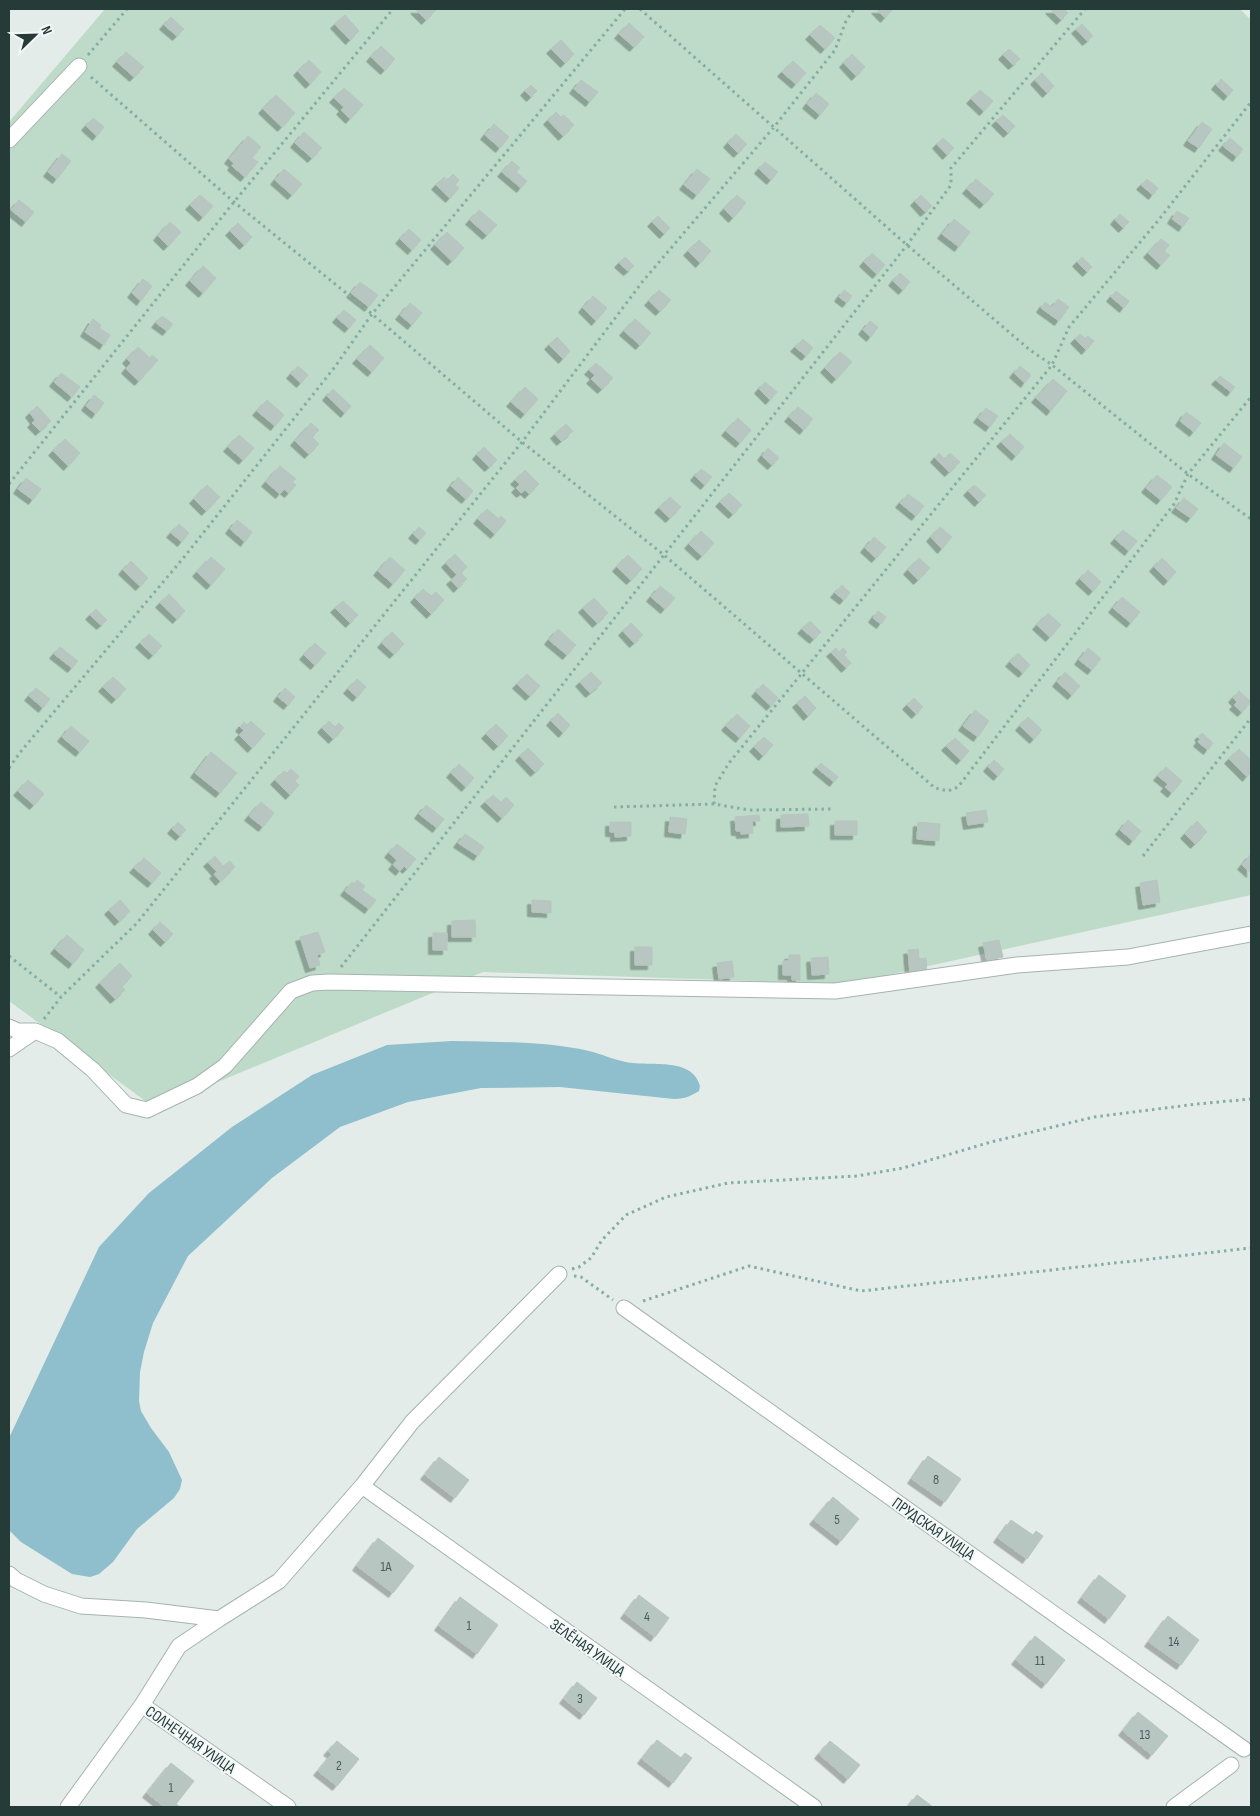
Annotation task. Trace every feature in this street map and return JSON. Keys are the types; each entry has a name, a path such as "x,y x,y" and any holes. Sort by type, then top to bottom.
{"street":[{"path":"9,140 79,66"},
{"path":"9,1028 18,1031 35,1031 58,1040 93,1070 126,1105 147,1110 197,1086 225,1066 291,991 312,983 835,991 1017,965 1128,956 1251,934"},
{"path":"9,1049 35,1031"},
{"name":"СОЛНЕЧНАЯ УЛИЦА","path":"288,1807 142,1705 179,1646 279,1581 362,1486 412,1422 559,1274"},
{"name":"ПРУДСКАЯ УЛИЦА","path":"624,1308 1244,1749"},
{"name":"ЗЕЛЁНАЯ УЛИЦА","path":"362,1486 814,1807"},
{"path":"9,1574 16,1580 44,1594 81,1606 146,1610 220,1619"},
{"path":"68,1807 142,1705"},
{"path":"1174,1807 1231,1765"}],"path":[{"path":"128,9 79,66 234,202 372,314 522,442 664,555 935,788 948,791 958,787 1174,504 1188,474 1251,397"},
{"path":"9,484 234,202 393,9"},
{"path":"9,768 191,548 334,368 372,314 625,9"},
{"path":"640,9 907,245 1030,350 1052,365 1188,474 1251,519"},
{"path":"35,1031 61,997 137,923 522,442 643,281 774,127 835,50 846,21 854,9"},
{"path":"329,982 907,245 951,185 951,168 1085,9"},
{"path":"714,804 714,786 730,763 1052,365 1069,326 1157,222 1251,102"},
{"path":"1143,856 1251,718"},
{"path":"614,807 714,804 749,810 833,809"},
{"path":"9,956 61,997"},
{"path":"559,1274 579,1267 590,1258 602,1240 626,1215 666,1198 728,1184 857,1176 903,1168 991,1142 1094,1117 1251,1099"},
{"path":"559,1274 581,1276 624,1308 749,1266 861,1291 1251,1248"}],"green space":[{"path":"105,9 1240,9 1251,20 1251,895 847,984 483,972 155,1108 9,1001 9,122"}],"water":[{"path":"452,1041 555,1045 589,1051 626,1062 669,1065 688,1070 700,1086 699,1091 693,1094 684,1098 674,1099 560,1087 481,1088 408,1102 340,1127 272,1178 188,1256 153,1323 140,1372 139,1401 141,1411 169,1452 182,1480 180,1489 174,1498 137,1529 113,1562 99,1574 90,1577 72,1574 21,1542 9,1530 9,1438 99,1247 149,1193 232,1127 312,1075 387,1045"}],"building":[{"path":"415,9 435,9 436,10 426,20"},
{"path":"876,9 891,9 892,10 885,18"},
{"path":"1050,9 1064,9 1068,13 1061,20"},
{"path":"345,15 359,31 350,40 335,24"},
{"path":"171,17 184,29 177,36 164,25"},
{"path":"629,23 644,37 634,47 619,34"},
{"path":"1082,24 1093,36 1087,41 1076,29"},
{"path":"820,25 835,38 825,49 810,35"},
{"path":"561,40 574,54 565,63 551,49"},
{"path":"381,46 395,59 385,70 371,57"},
{"path":"1009,49 1020,59 1013,65 1003,55"},
{"path":"126,52 144,67 134,77 117,62"},
{"path":"852,54 865,67 856,76 844,63"},
{"path":"309,60 321,72 310,84 298,71"},
{"path":"793,61 806,73 796,84 782,72"},
{"path":"1042,73 1054,86 1047,93 1035,80"},
{"path":"1221,79 1233,90 1228,96 1216,85"},
{"path":"581,80 598,92 590,102 574,89"},
{"path":"531,85 537,91 531,97 525,91"},
{"path":"344,88 363,105 350,119 341,110 344,107 334,98"},
{"path":"980,90 993,101 984,111 971,99"},
{"path":"816,93 829,104 820,115 807,104"},
{"path":"276,95 295,113 282,127 263,109"},
{"path":"556,112 561,117 564,115 574,125 563,136 548,120"},
{"path":"1003,115 1015,126 1008,133 996,121"},
{"path":"93,118 104,127 97,136 86,126"},
{"path":"1202,122 1212,129 1199,148 1188,141"},
{"path":"494,124 509,137 500,148 485,135"},
{"path":"304,132 322,148 312,158 295,143"},
{"path":"736,134 747,144 738,153 728,143"},
{"path":"248,136 261,147 252,158 258,162 245,177 232,166 234,163 229,159"},
{"path":"943,138 954,148 947,155 937,144"},
{"path":"1230,138 1243,149 1237,157 1223,146"},
{"path":"62,154 71,161 57,179 48,172"},
{"path":"512,161 520,168 516,172 527,181 521,188 502,172"},
{"path":"765,162 778,172 771,180 759,169"},
{"path":"284,169 302,184 292,195 275,180"},
{"path":"697,169 710,179 697,195 684,185"},
{"path":"453,174 459,180 455,185 459,188 450,198 436,185 444,177 447,180"},
{"path":"976,179 994,194 984,204 967,189"},
{"path":"1147,179 1158,188 1153,195 1141,185"},
{"path":"200,195 213,206 203,217 190,205"},
{"path":"737,195 746,203 733,218 724,209"},
{"path":"921,195 932,206 925,212 915,201"},
{"path":"19,200 34,212 26,222 11,210"},
{"path":"479,210 497,225 487,235 470,220"},
{"path":"1177,211 1189,218 1183,227 1172,219"},
{"path":"1120,214 1129,222 1123,228 1115,220"},
{"path":"658,216 670,228 664,234 652,222"},
{"path":"954,219 970,232 959,247 942,234"},
{"path":"170,222 181,232 168,246 158,236"},
{"path":"238,223 252,237 244,245 230,231"},
{"path":"409,229 421,240 412,250 400,239"},
{"path":"447,232 464,248 452,261 435,245"},
{"path":"1161,239 1169,245 1164,251 1170,255 1161,265 1148,253"},
{"path":"699,240 711,251 700,263 688,251"},
{"path":"872,253 885,265 877,274 864,262"},
{"path":"625,257 634,266 628,271 619,263"},
{"path":"1082,257 1092,267 1087,272 1077,262"},
{"path":"203,266 216,278 203,293 190,281"},
{"path":"900,273 910,282 903,290 893,281"},
{"path":"143,279 152,286 141,301 132,293"},
{"path":"360,282 378,295 369,307 351,293"},
{"path":"659,290 671,300 660,311 649,301"},
{"path":"844,290 852,296 847,303 839,297"},
{"path":"1116,291 1129,301 1124,308 1111,297"},
{"path":"593,296 607,308 596,321 583,308"},
{"path":"1058,299 1069,307 1059,321 1041,308 1045,302 1052,307"},
{"path":"410,303 422,313 412,325 400,315"},
{"path":"344,310 356,320 349,328 337,318"},
{"path":"162,316 173,324 167,331 156,323"},
{"path":"93,319 101,325 99,328 110,335 104,345 85,332"},
{"path":"635,319 651,333 640,345 624,331"},
{"path":"870,321 878,327 871,337 863,330"},
{"path":"1080,334 1085,338 1088,336 1094,341 1086,350 1075,339"},
{"path":"557,337 570,351 563,359 549,345"},
{"path":"803,339 813,348 806,356 795,347"},
{"path":"370,345 384,358 372,372 357,359"},
{"path":"138,347 150,358 152,355 158,360 139,381 126,369 131,363 127,359"},
{"path":"840,352 852,362 836,379 825,368"},
{"path":"596,363 613,378 602,389 591,379 595,375 589,370"},
{"path":"298,366 308,375 301,383 291,374"},
{"path":"1020,366 1031,375 1025,383 1014,373"},
{"path":"61,373 80,387 72,397 54,382"},
{"path":"1220,376 1235,387 1231,392 1216,380"},
{"path":"1053,379 1067,391 1051,411 1036,398"},
{"path":"765,382 777,392 770,400 759,389"},
{"path":"525,387 538,399 525,414 511,402"},
{"path":"333,389 351,406 345,413 327,396"},
{"path":"94,395 104,403 96,414 86,406"},
{"path":"267,400 284,415 275,426 257,411"},
{"path":"37,406 51,421 40,431 32,423 35,420 30,413"},
{"path":"798,407 813,419 804,430 789,417"},
{"path":"986,408 998,416 990,427 978,418"},
{"path":"1186,412 1201,423 1194,432 1180,421"},
{"path":"738,418 751,430 740,443 726,431"},
{"path":"311,423 319,430 312,437 319,444 309,454 295,441"},
{"path":"566,424 573,431 561,441 555,434"},
{"path":"1010,434 1024,447 1016,456 1001,442"},
{"path":"239,435 254,448 243,460 228,447"},
{"path":"65,439 80,453 68,466 53,451"},
{"path":"1224,443 1242,457 1234,468 1216,455"},
{"path":"484,447 497,460 489,467 477,455"},
{"path":"768,448 779,458 772,465 762,456"},
{"path":"939,453 944,459 950,453 960,462 949,472 935,458"},
{"path":"280,466 296,479 292,482 296,485 289,493 284,489 280,494 266,482"},
{"path":"701,469 712,477 705,485 695,476"},
{"path":"525,470 539,484 529,494 525,490 521,493 516,488 520,484 515,480"},
{"path":"1157,475 1172,487 1161,500 1146,488"},
{"path":"458,477 473,491 466,499 451,486"},
{"path":"26,478 41,489 33,500 18,489"},
{"path":"207,485 220,497 206,511 194,499"},
{"path":"974,485 986,495 979,502 968,491"},
{"path":"729,493 742,505 733,514 720,502"},
{"path":"908,494 924,506 916,516 900,503"},
{"path":"670,497 681,507 670,518 659,508"},
{"path":"1184,498 1198,509 1191,518 1176,508"},
{"path":"487,509 499,519 501,516 506,521 495,534 478,519"},
{"path":"237,520 252,532 245,542 230,529"},
{"path":"179,524 189,533 182,542 171,533"},
{"path":"419,527 426,533 420,540 413,534"},
{"path":"940,527 952,537 942,549 931,537"},
{"path":"1123,530 1137,541 1129,551 1115,539"},
{"path":"701,531 714,543 702,556 689,544"},
{"path":"874,537 886,547 876,558 865,548"},
{"path":"455,554 467,567 461,573 467,579 458,588 451,580 457,575 446,563"},
{"path":"628,555 642,569 631,580 617,567"},
{"path":"211,557 225,569 211,585 197,572"},
{"path":"390,557 405,570 393,584 378,571"},
{"path":"919,558 930,568 918,580 908,570"},
{"path":"1162,558 1176,572 1168,581 1154,567"},
{"path":"131,561 148,578 140,586 123,570"},
{"path":"1088,570 1101,582 1093,591 1080,579"},
{"path":"842,585 850,593 844,600 835,593"},
{"path":"660,586 675,598 665,609 651,597"},
{"path":"423,589 431,596 436,592 444,600 431,614 415,598"},
{"path":"169,594 185,611 177,619 160,603"},
{"path":"1122,597 1140,612 1131,623 1113,608"},
{"path":"594,598 608,613 597,623 583,608"},
{"path":"343,601 358,615 350,623 335,608"},
{"path":"96,609 107,620 101,625 90,615"},
{"path":"878,611 886,617 881,624 873,618"},
{"path":"1048,613 1061,625 1050,637 1037,625"},
{"path":"810,621 821,632 814,639 802,629"},
{"path":"631,623 643,635 634,643 623,631"},
{"path":"558,629 576,645 567,655 549,640"},
{"path":"392,632 404,644 394,654 382,643"},
{"path":"149,634 162,646 153,655 140,643"},
{"path":"315,643 326,653 315,665 304,655"},
{"path":"60,647 78,661 72,668 54,654"},
{"path":"836,648 839,652 843,648 847,652 844,655 851,663 846,668 831,652"},
{"path":"1088,648 1101,659 1092,670 1079,660"},
{"path":"1018,653 1030,665 1023,673 1010,662"},
{"path":"591,672 602,683 590,693 580,682"},
{"path":"1065,672 1080,686 1072,695 1057,682"},
{"path":"527,674 540,686 530,696 517,684"},
{"path":"113,677 126,689 116,699 103,687"},
{"path":"357,679 366,687 357,697 348,689"},
{"path":"763,684 778,698 771,706 756,692"},
{"path":"36,688 50,699 43,708 29,696"},
{"path":"285,688 295,697 288,705 278,697"},
{"path":"1239,691 1251,702 1242,712 1234,705 1237,702 1233,698"},
{"path":"805,696 816,708 808,716 797,703"},
{"path":"914,698 923,707 916,714 907,705"},
{"path":"975,710 989,721 978,737 963,726"},
{"path":"558,713 570,725 563,733 551,721"},
{"path":"737,714 750,726 740,738 726,726"},
{"path":"1028,717 1042,730 1034,739 1020,726"},
{"path":"251,721 265,734 252,748 239,735 244,730 240,727 244,722 247,725"},
{"path":"329,721 335,727 339,723 344,728 333,739 322,728"},
{"path":"496,724 508,736 498,746 486,734"},
{"path":"71,726 89,741 80,752 62,737"},
{"path":"1202,733 1213,743 1208,750 1198,742 1201,738 1199,736"},
{"path":"764,737 773,745 763,756 754,747"},
{"path":"955,738 969,751 961,760 946,746"},
{"path":"528,748 544,764 535,772 520,756"},
{"path":"1239,749 1251,760 1251,772 1247,777 1229,759"},
{"path":"211,752 237,773 220,793 195,773"},
{"path":"994,760 1004,769 998,776 988,767"},
{"path":"821,763 838,777 834,782 817,768"},
{"path":"459,764 474,778 466,787 451,773"},
{"path":"1166,767 1182,781 1172,793 1165,787 1168,784 1158,776"},
{"path":"291,769 299,776 295,781 299,785 290,795 275,780 284,771 287,773"},
{"path":"28,780 44,794 34,805 18,791"},
{"path":"493,795 501,802 506,797 514,805 502,818 485,802"},
{"path":"261,802 274,813 263,827 249,816"},
{"path":"426,805 444,819 437,828 419,814"},
{"path":"986,810 988,822 968,825 966,813"},
{"path":"808,814 809,826 781,827 781,815"},
{"path":"759,815 760,821 752,821 753,833 741,834 741,831 736,831 735,817"},
{"path":"670,817 687,819 685,834 669,832"},
{"path":"1128,820 1141,831 1133,841 1120,830"},
{"path":"835,821 857,821 857,835 835,835"},
{"path":"1197,821 1207,832 1195,844 1185,834"},
{"path":"178,822 186,830 180,836 172,829"},
{"path":"610,822 631,822 631,836 615,837 615,832 610,832"},
{"path":"918,822 940,824 939,841 917,839"},
{"path":"465,834 484,847 478,856 458,843"},
{"path":"397,844 416,859 407,869 404,866 400,871 393,865 397,860 389,853"},
{"path":"1251,854 1251,873 1242,865"},
{"path":"215,856 223,866 230,861 235,867 220,881 214,874 217,872 208,862"},
{"path":"144,858 161,873 152,883 134,868"},
{"path":"357,880 365,886 362,890 376,900 369,909 345,891 352,882 354,884"},
{"path":"1157,880 1160,902 1143,905 1140,883"},
{"path":"120,900 130,911 119,921 109,910"},
{"path":"532,900 551,901 551,913 532,912"},
{"path":"475,920 476,937 452,937 452,921"},
{"path":"160,922 173,934 165,942 153,930"},
{"path":"318,932 325,952 317,955 320,965 310,968 300,937"},
{"path":"433,933 447,933 447,950 433,950"},
{"path":"67,935 84,950 73,964 55,949"},
{"path":"999,940 1003,957 987,960 983,943"},
{"path":"635,947 652,947 652,965 635,965"},
{"path":"918,949 919,959 926,958 927,972 910,974 908,950"},
{"path":"789,955 800,955 800,980 792,980 792,975 783,975 783,961 789,961"},
{"path":"828,957 829,974 812,975 811,958"},
{"path":"732,961 734,977 719,979 717,963"},
{"path":"120,963 132,976 122,986 125,990 115,999 100,983"},
{"path":"928,1456 961,1479 945,1502 912,1479"},
{"path":"439,1457 469,1480 455,1498 425,1475"},
{"path":"833,1497 859,1519 841,1541 814,1520"},
{"path":"1011,1520 1033,1535 1036,1531 1043,1536 1027,1559 998,1538"},
{"path":"378,1538 414,1566 393,1593 357,1566"},
{"path":"1099,1575 1126,1596 1109,1619 1082,1598"},
{"path":"639,1595 669,1618 655,1637 625,1614"},
{"path":"460,1597 498,1625 477,1654 439,1626"},
{"path":"1168,1616 1199,1640 1181,1665 1149,1642"},
{"path":"1035,1636 1065,1660 1046,1684 1016,1660"},
{"path":"577,1682 597,1698 584,1715 564,1699"},
{"path":"1138,1712 1168,1736 1152,1755 1123,1731"},
{"path":"657,1740 681,1758 685,1753 692,1758 673,1783 642,1759"},
{"path":"337,1741 359,1759 337,1786 318,1771 332,1754 328,1751"},
{"path":"830,1741 860,1765 848,1779 819,1754"},
{"path":"171,1763 194,1781 176,1804 180,1807 161,1807 162,1805 147,1793"},
{"path":"917,1795 933,1807 908,1807"}]}
